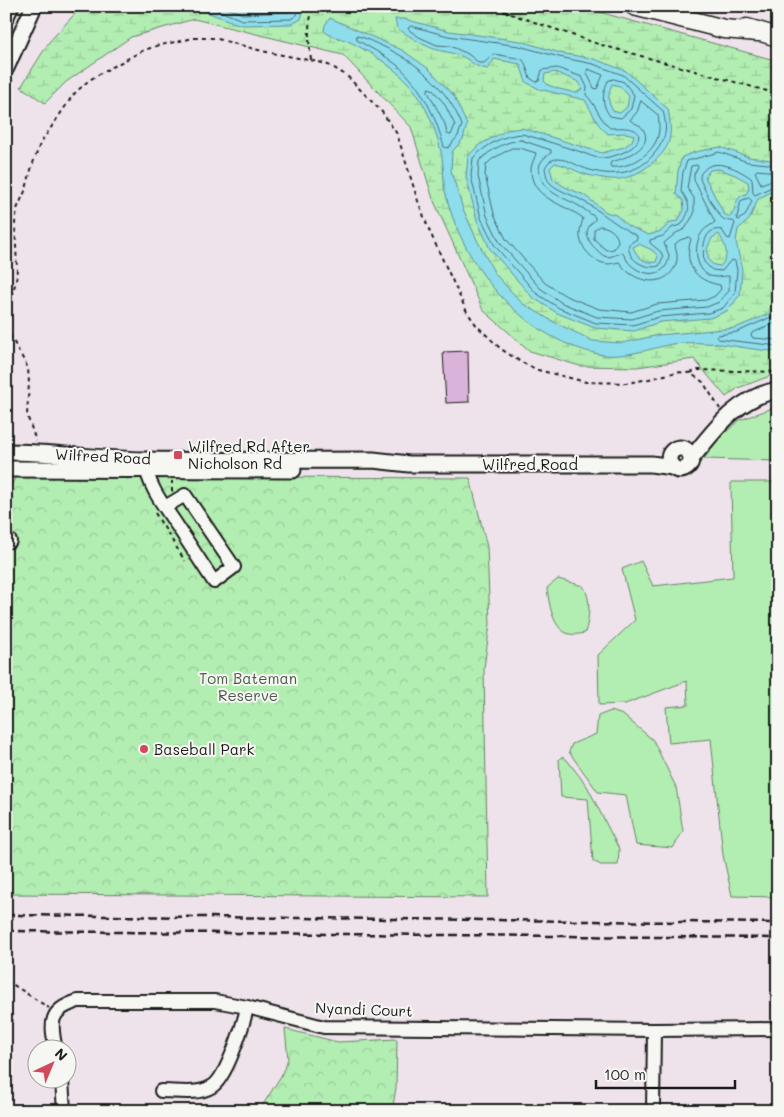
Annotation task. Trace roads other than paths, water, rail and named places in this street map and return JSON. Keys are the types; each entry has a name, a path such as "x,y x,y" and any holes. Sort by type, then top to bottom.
{"highway":[{"path":"634,6 724,29 758,32"},
{"path":"682,6 778,37"}],"main road":[{"path":"6,16 11,6"},
{"path":"6,68 34,6"},
{"name":"Wilfred Road","path":"6,468 373,460 409,464 663,461 676,449 695,447 734,410 752,399 778,390"},
{"name":"Wilfred Road","path":"6,452 29,452 146,464"},
{"path":"6,476 24,469"}],"street":[{"path":"146,464 159,509 214,582 234,567 185,495 159,509"},
{"name":"Nyandi Court","path":"54,1040 52,1020 63,1006 78,1001 215,1001 247,1006 324,1027 654,1030 778,1029"},
{"path":"161,1091 198,1092 212,1087 223,1075 243,1025 247,1006"},
{"path":"653,1111 654,1030"},
{"path":"63,1090 64,1111"}],"water":[{"path":"199,6 302,6 304,8 301,19 292,24 241,25 209,13"},
{"path":"330,18 402,50 429,69 454,96 467,125 463,139 452,152 451,171 463,209 495,274 522,303 552,321 593,341 622,343 659,335 735,328 769,314 778,308 778,351 712,343 691,343 672,344 626,354 598,354 570,345 544,332 520,315 499,294 465,246 453,219 445,191 442,157 435,132 417,94 395,70 377,57 348,41 324,31 325,25"},
{"path":"395,19 404,19 449,31 520,41 560,53 594,59 626,71 668,109 670,135 665,150 647,167 633,175 619,179 588,175 555,163 550,168 553,179 565,187 584,195 606,212 616,215 628,226 649,235 661,231 671,222 678,221 684,210 683,200 676,194 678,171 682,157 695,152 720,147 749,157 778,161 778,188 758,199 749,220 738,229 736,241 742,270 740,295 727,311 710,318 660,322 634,331 595,328 557,313 532,297 490,249 477,220 466,177 468,156 479,145 507,130 522,128 602,153 624,147 632,141 634,135 626,133 608,134 599,125 585,100 539,89 526,82 520,64 494,59 488,69 483,68 461,56 424,45 397,28","holes":["555,72 579,82 582,89 576,93 548,85 544,81 545,74","612,84 620,86 629,96 627,107 620,113 613,111 610,104","719,169 748,182 749,189 746,194 737,200 730,217 724,214 705,177 710,170","719,234 726,250 725,258 720,266 714,265 709,261 707,249 712,238","639,244 652,250 658,256 656,262 645,261 633,247"]}],"railway":[{"path":"6,915 778,923"},
{"path":"6,931 778,938"}],"place":[{"name":"Wilfred Rd After Nicholson Rd","path":"178,455"},
{"name":"Baseball Park","path":"144,749"}],"park label":[{"name":"Tom Bateman Reserve","path":"248,686"}]}
